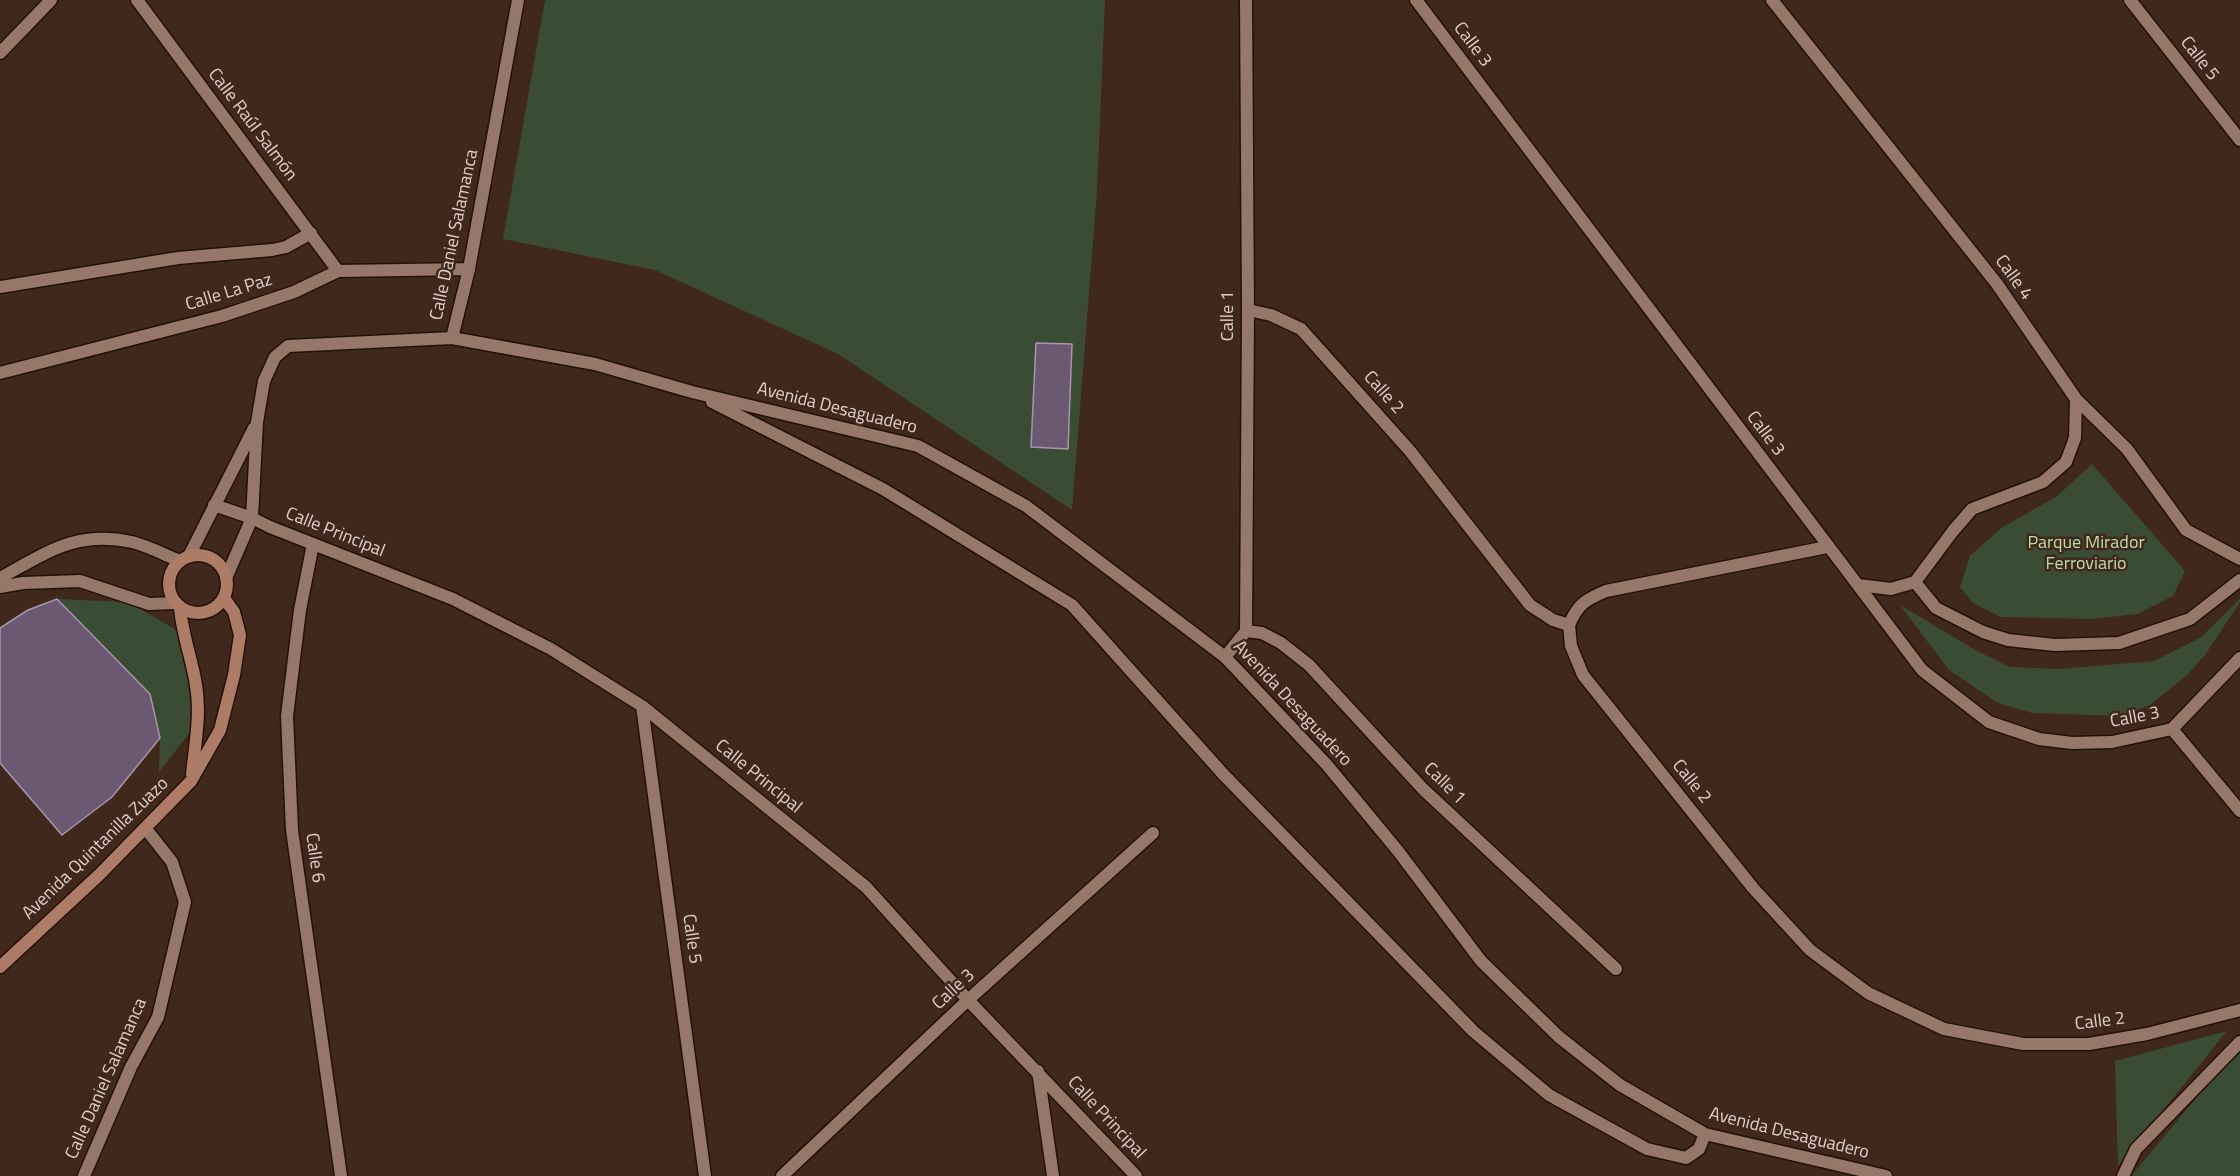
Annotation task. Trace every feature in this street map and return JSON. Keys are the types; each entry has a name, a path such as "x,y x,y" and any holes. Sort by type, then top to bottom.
{"main road":[{"path":"208,556 223,568 226,578 227,588 218,606 199,613 178,605 171,595 170,576 185,558 208,556"},
{"name":"Avenida Quintanilla Zuazo","path":"0,967 146,829 190,781 220,729 234,675 240,635 234,612 224,598"},
{"name":"Avenida Quintanilla Zuazo","path":"178,605 199,706 190,781"}],"street":[{"path":"0,53 51,0"},
{"name":"Calle Raúl Salmón","path":"137,0 338,272"},
{"name":"Calle Daniel Salamanca","path":"226,578 252,518 257,422 264,381 274,357 288,346 452,338 469,269 518,0"},
{"name":"Calle 1","path":"1246,0 1248,310 1246,631 1262,633 1281,643 1309,665 1423,789 1616,969"},
{"name":"Calle 3","path":"1416,0 1922,670 1989,722 2039,739 2072,743 2112,742 2172,729 2240,658"},
{"name":"Calle 4","path":"1772,0 1996,284 2076,399 2127,449 2186,530 2240,559"},
{"name":"Calle 5","path":"2130,0 2240,140"},
{"path":"0,286 178,258 272,250 286,247 311,233"},
{"name":"Calle La Paz","path":"0,373 222,316 294,292 338,272 469,269"},
{"name":"Calle 2","path":"1248,310 1271,315 1301,329 1410,451 1530,605 1553,620 1569,625 1571,646 1582,675 1753,888 1810,950 1868,993 1944,1029 2023,1044 2089,1044 2147,1034 2240,1010"},
{"name":"Avenida Desaguadero","path":"452,338 595,364 692,392 918,446 1026,506 1225,657 1327,765 1398,851 1481,961 1559,1037 1620,1085 1705,1134 1886,1176"},
{"path":"692,392 883,489 1072,605 1223,774 1473,1031 1549,1095 1647,1149 1686,1158 1699,1149 1705,1134"},
{"path":"1858,585 1891,589 1915,582 1972,509 2043,482 2066,462 2074,438 2076,399"},
{"name":"Calle Daniel Salamanca","path":"185,558 257,422"},
{"name":"Calle Principal","path":"214,505 252,518 453,599 551,649 642,706 866,887 968,1000 1136,1176"},
{"path":"0,578 39,555 69,542 97,540 133,542 185,558"},
{"name":"Calle 6","path":"313,544 300,610 287,716 292,830 341,1176"},
{"path":"1569,625 1576,609 1587,599 1606,591 1827,547"},
{"path":"1915,582 1936,608 1983,632 2008,640 2055,645 2119,643 2190,619 2240,580"},
{"path":"0,587 23,583 80,581 149,603 178,605"},
{"path":"1225,657 1246,631"},
{"name":"Calle 5","path":"642,706 705,1176"},
{"name":"Calle 3","path":"2172,729 2240,811"},
{"name":"Calle Daniel Salamanca","path":"84,1176 131,1067 158,1017 185,902 172,862 146,829"},
{"name":"Calle 3","path":"782,1176 968,1000 1153,833"},
{"path":"2123,1176 2136,1149 2240,1042"},
{"path":"1038,1071 1053,1176"}],"green space":[{"path":"545,0 1105,0 1097,191 1072,510 838,354 655,270 503,239"},
{"name":"Parque Mirador Ferroviario","path":"2092,464 2185,571 2173,596 2137,614 2092,619 2001,617 1973,603 1960,587 1970,556 2001,528 2056,497"},
{"path":"57,599 128,602 175,629 198,677 191,731 159,772 160,738 150,694"},
{"path":"2240,599 2205,655 2187,675 2150,705 2121,716 2032,713 1998,703 1949,670 1900,605 1977,651 2010,667 2060,669 2154,661 2200,638"},
{"path":"2227,1031 2118,1166 2115,1061"},
{"path":"2240,1046 2240,1176 2131,1176"}],"building":[{"path":"1036,343 1072,344 1068,449 1031,447"},
{"path":"57,599 150,694 160,738 112,797 62,835 0,763 0,628 28,610"}]}
